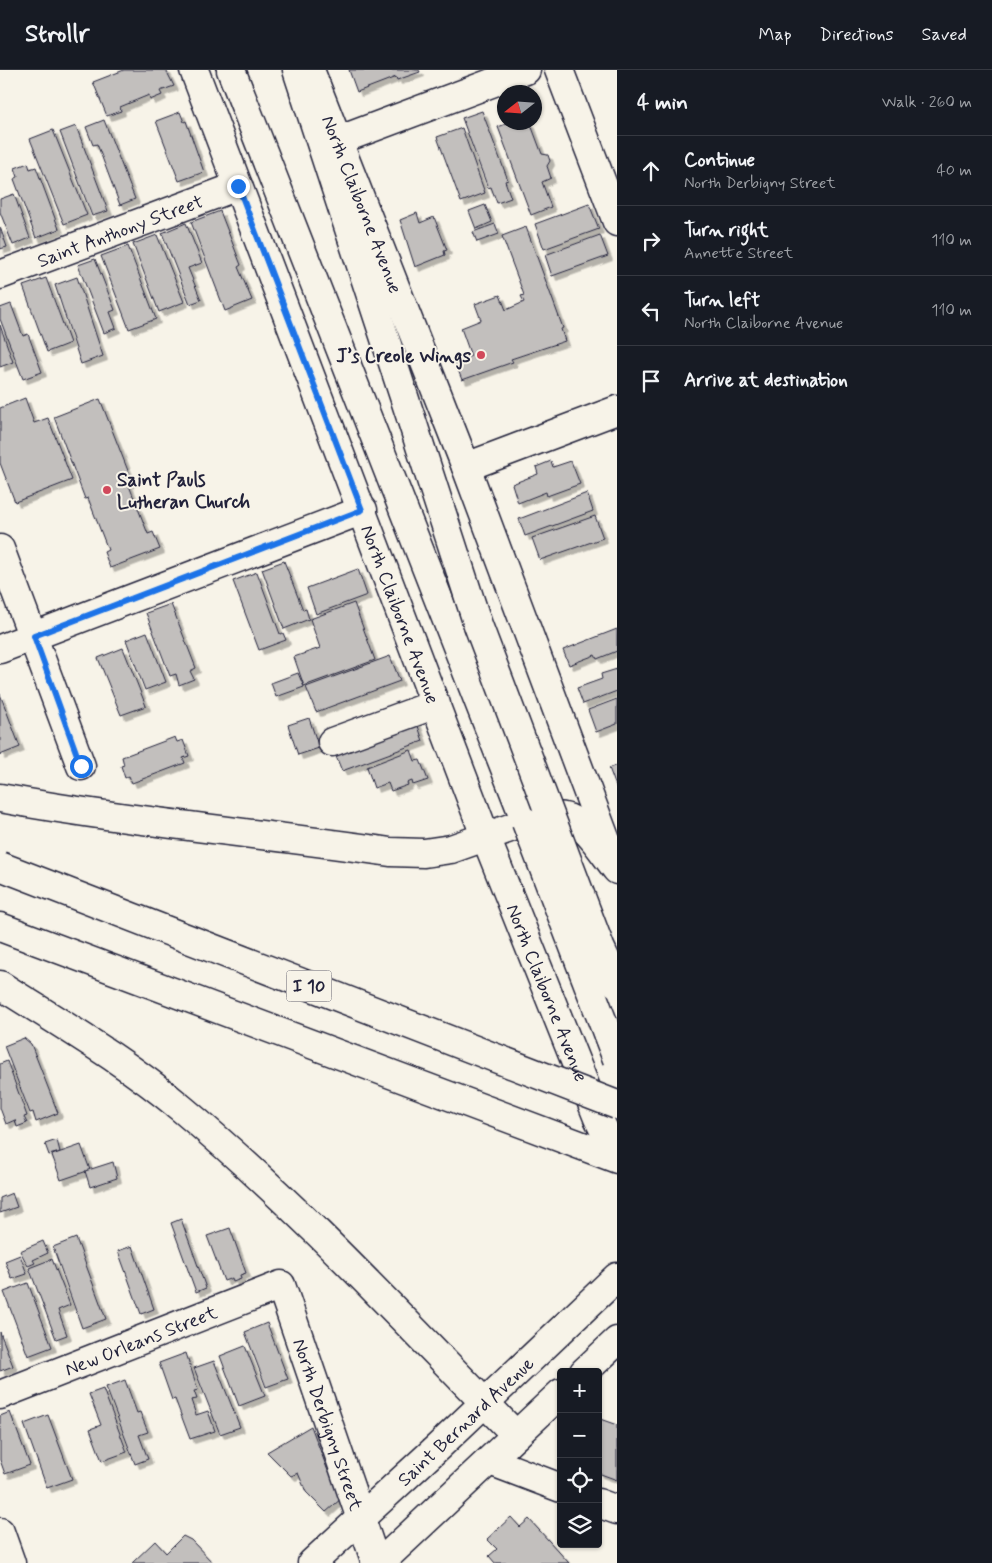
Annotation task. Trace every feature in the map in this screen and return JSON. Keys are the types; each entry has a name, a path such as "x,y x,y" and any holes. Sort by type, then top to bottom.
{"main road":[{"name":"North Claiborne Avenue","path":"194,70 486,838 598,1118 617,1158"},
{"path":"297,70 478,625 600,947 617,984"},
{"name":"North Claiborne Avenue","path":"310,70 466,467 617,870"},
{"path":"337,141 526,70"},
{"path":"559,70 617,222"},
{"path":"235,78 617,1059"},
{"name":"Saint Anthony Street","path":"0,275 238,186"},
{"path":"466,467 617,410"},
{"path":"0,649 362,510"},
{"path":"0,549 81,766"},
{"path":"332,742 436,704"},
{"path":"0,798 81,813 182,827 390,852 424,853 451,849 544,816 568,818 581,826 617,870"},
{"name":"I 10","path":"0,866 617,1105"},
{"path":"0,927 617,1158"},
{"path":"0,985 138,1075 181,1108 291,1207 516,1435"},
{"name":"Saint Bernard Avenue","path":"312,1563 484,1404 617,1277"},
{"name":"New Orleans Street","path":"0,1395 281,1286"},
{"name":"North Derbigny Street","path":"281,1286 376,1563"},
{"path":"588,1368 617,1341"},
{"path":"380,1563 557,1397"},
{"path":"490,1461 557,1486"},
{"path":"602,1504 617,1510"},
{"path":"0,1532 12,1563"}],"building":[{"path":"124,70 166,70 174,86 160,91 162,95 150,100 149,95 120,107 121,111 107,116 93,82"},
{"path":"349,70 419,70 420,72 397,80 396,77 357,92"},
{"path":"482,111 508,180 505,181 511,198 497,203 491,187 488,188 462,118"},
{"path":"180,112 184,122 186,121 204,172 179,181 156,121"},
{"path":"104,120 135,199 120,205 97,144 93,145 86,127"},
{"path":"76,126 108,211 92,216 60,132"},
{"path":"462,128 485,193 461,202 437,137"},
{"path":"53,130 87,215 64,224 30,139"},
{"path":"499,130 533,130 542,154 548,155 550,161 547,166 551,178 542,182 551,207 531,215"},
{"path":"28,163 30,169 36,167 59,229 36,238 14,179 18,177 15,168"},
{"path":"14,194 30,238 13,245 0,212 0,199"},
{"path":"589,204 599,229 544,249 535,224"},
{"path":"485,205 492,222 476,229 469,211"},
{"path":"220,211 241,265 238,267 252,300 225,311 191,222"},
{"path":"417,213 420,223 434,217 447,250 444,251 445,255 415,267 400,220"},
{"path":"186,223 202,263 188,268 201,300 190,304 162,233"},
{"path":"495,224 499,234 477,242 473,232"},
{"path":"0,227 7,247 0,249"},
{"path":"526,227 563,328 561,329 565,341 511,359 513,362 462,380 455,362 471,356 461,328 481,320 475,304 500,295 506,310 524,302 521,296 524,295 502,236"},
{"path":"157,235 184,302 159,312 133,244"},
{"path":"600,235 608,256 552,276 545,255"},
{"path":"128,246 156,319 129,329 101,256"},
{"path":"95,259 115,310 110,312 116,328 104,333 78,265"},
{"path":"77,277 103,356 81,364 55,285"},
{"path":"46,278 70,343 47,352 23,286"},
{"path":"11,304 23,336 28,334 42,372 23,379 0,319 0,308"},
{"path":"0,325 13,362 0,367"},
{"path":"25,398 34,423 48,418 72,480 15,502 0,463 0,408"},
{"name":"Saint Pauls Lutheran Church","path":"100,399 132,481 128,483 148,534 153,532 160,549 110,568 104,552 108,550 88,498 85,499 54,417"},
{"path":"551,461 553,467 571,461 580,484 547,496 546,492 518,503 512,484 538,474 536,467"},
{"path":"587,493 593,511 525,536 519,519"},
{"path":"595,516 603,538 540,560 532,538"},
{"path":"284,561 303,610 306,609 309,619 284,629 262,569"},
{"path":"358,569 367,595 316,614 307,588"},
{"path":"257,572 280,634 283,633 286,640 259,650 233,581"},
{"path":"354,603 375,660 304,686 294,657 320,648 310,619"},
{"path":"171,604 196,668 190,671 194,679 179,685 176,674 170,676 146,613"},
{"path":"617,629 617,651 597,659 595,655 569,665 563,650"},
{"path":"147,632 166,682 145,690 126,640"},
{"path":"123,648 146,706 121,715 98,658"},
{"path":"390,656 400,681 316,712 306,687"},
{"path":"617,669 617,691 583,704 577,688 602,679 601,674"},
{"path":"298,673 304,687 276,697 271,683"},
{"path":"0,694 20,747 0,755"},
{"path":"617,699 617,724 596,732 588,710"},
{"path":"415,717 423,741 342,771 335,754"},
{"path":"309,718 319,748 298,755 288,725"},
{"path":"175,737 177,742 183,740 189,756 183,758 185,763 132,783 129,776 125,778 121,766 124,765 122,757"},
{"path":"411,750 415,761 420,760 428,780 413,785 412,781 407,783 408,785 391,791 388,783 374,788 367,767"},
{"path":"617,765 617,789 609,768"},
{"path":"24,1038 31,1044 58,1113 36,1122 33,1112 30,1113 4,1046"},
{"path":"7,1061 27,1116 24,1117 27,1123 17,1127 15,1120 6,1124 0,1108 0,1064"},
{"path":"57,1140 60,1152 49,1155 45,1144"},
{"path":"81,1145 90,1170 61,1180 52,1155"},
{"path":"113,1162 117,1178 90,1187 85,1171"},
{"path":"12,1193 17,1207 0,1213 0,1198"},
{"path":"181,1219 206,1288 196,1292 171,1223"},
{"path":"230,1228 246,1273 240,1275 241,1279 233,1282 232,1278 224,1281 207,1236"},
{"path":"76,1238 106,1319 82,1328 53,1247"},
{"path":"43,1241 48,1253 33,1260 35,1263 28,1266 20,1251"},
{"path":"132,1246 154,1309 141,1314 118,1251"},
{"path":"20,1255 27,1274 12,1279 5,1261"},
{"path":"52,1259 70,1305 58,1310 67,1335 56,1339 29,1268"},
{"path":"28,1283 52,1347 28,1356 4,1292"},
{"path":"267,1323 288,1379 266,1387 245,1332"},
{"path":"0,1332 13,1366 0,1371"},
{"path":"245,1346 265,1396 239,1406 220,1356"},
{"path":"186,1353 198,1390 194,1391 197,1399 191,1400 196,1415 208,1411 215,1431 190,1439 175,1399 172,1400 159,1363"},
{"path":"214,1361 240,1427 220,1434 194,1368"},
{"path":"125,1380 137,1413 140,1412 148,1432 139,1435 148,1459 135,1464 106,1387"},
{"path":"103,1389 127,1452 102,1461 90,1429 101,1425 89,1394"},
{"path":"10,1412 30,1465 5,1474 0,1460 0,1416"},
{"path":"48,1415 72,1479 47,1488 24,1424"},
{"path":"602,1420 617,1425 617,1480 602,1474"},
{"path":"311,1426 328,1471 332,1469 342,1498 326,1512 306,1492 298,1473 291,1476 267,1452"},
{"path":"511,1517 520,1527 529,1519 569,1563 495,1563 489,1556 497,1549 487,1539"},
{"path":"183,1536 191,1540 213,1563 132,1563 155,1541 166,1553"}],"place":[{"name":"J’s Creole Wings","path":"481,355"},
{"name":"Saint Pauls Lutheran Church","path":"107,490"}],"route":[{"path":"81,766 34,636 362,510 238,186"}]}
